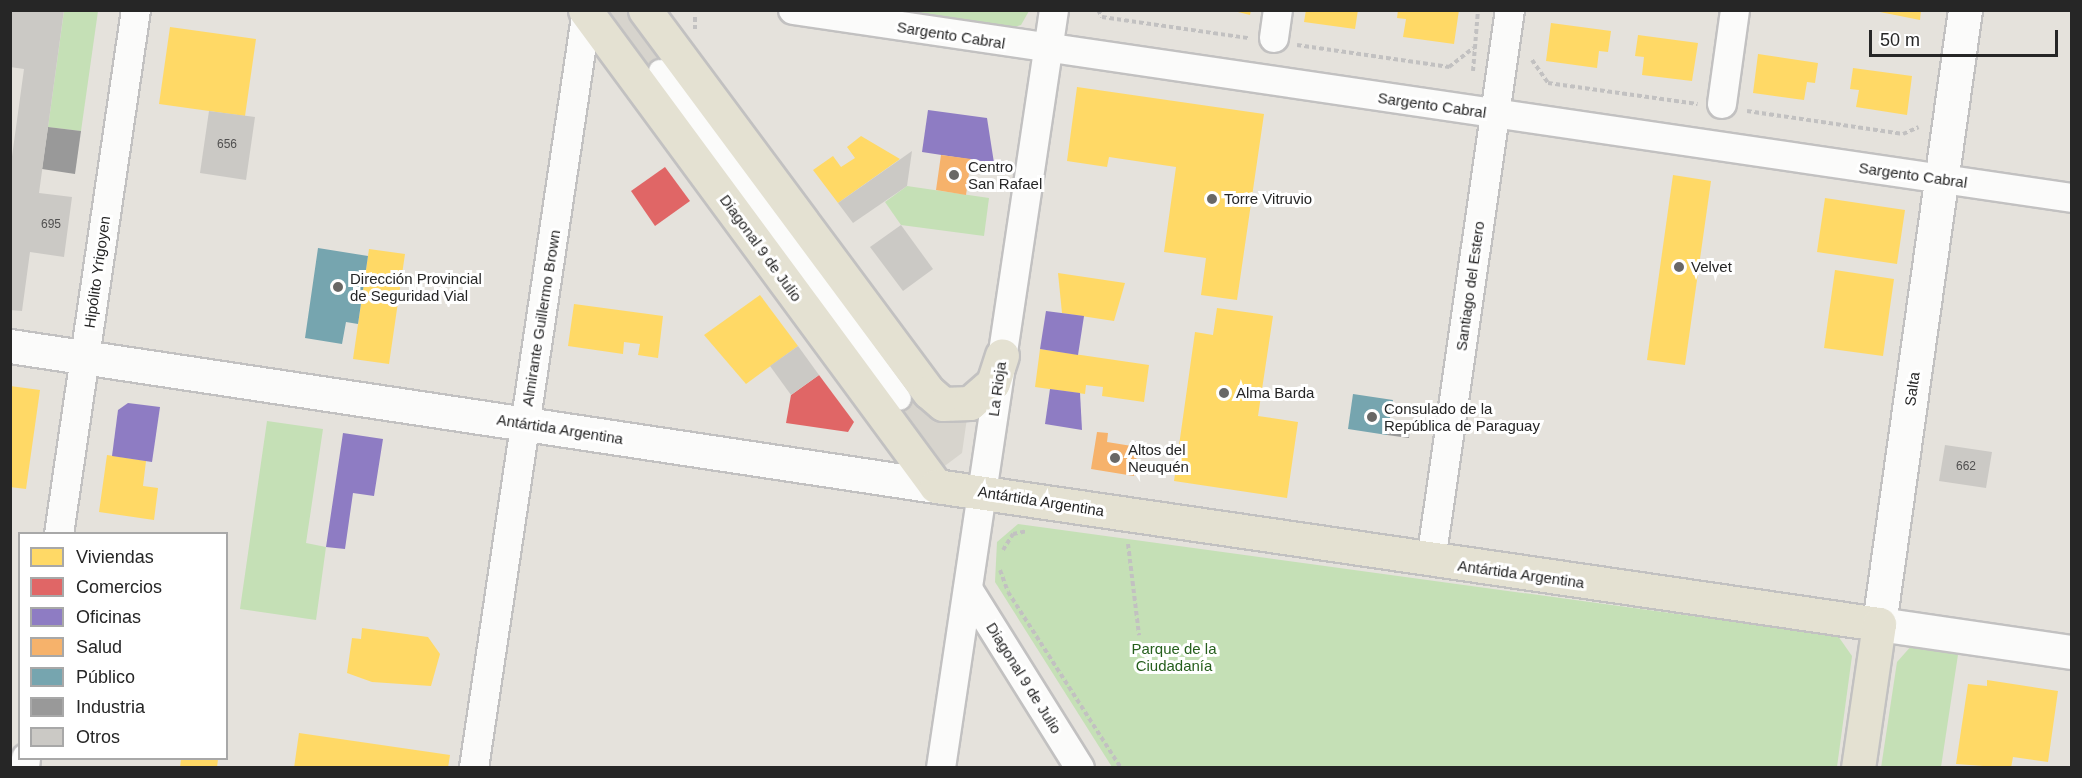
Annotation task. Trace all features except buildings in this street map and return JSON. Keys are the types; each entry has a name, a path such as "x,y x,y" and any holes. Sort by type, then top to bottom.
{"main road":[{"name":"Diagonal 9 de Julio","path":"645,10 660,71 901,398 936,486"},
{"name":"Salta","path":"1858,768 1965,10"},
{"name":"Diagonal 9 de Julio","path":"586,11 660,71 901,398 943,404 970,403 993,383 1002,355"},
{"name":"Antártida Argentina","path":"10,346 1431,561 2072,652"}],"street":[{"name":"Hipólito Yrigoyen","path":"59,532 136,10"},
{"name":"Sargento Cabral","path":"793,10 1048,50 2072,198"},
{"name":"La Rioja","path":"941,768 1054,10"},
{"name":"Santiago del Estero","path":"1431,561 1510,10"},
{"path":"1722,104 1735,10"},
{"name":"Almirante Guillermo Brown","path":"474,768 586,11"},
{"name":"Diagonal 9 de Julio","path":"968,589 1080,768"}],"path":[{"path":"1478,10 1470,67 1478,75"},
{"path":"1032,531 1006,541 1002,583 1121,768"},
{"path":"1117,543 1140,546"},
{"path":"1128,544 1139,635"}],"green space":[{"path":"64,11 98,11 81,131 48,127"},
{"path":"886,11 1029,11 1021,25 1011,28"},
{"path":"907,186 989,198 984,236 901,225 885,202"},
{"path":"267,421 323,429 306,543 326,547 316,620 240,609"},
{"name":"Parque de la Ciudadanía","path":"1018,524 1838,636 1852,656 1837,767 1112,767 995,582 997,542"},
{"path":"1913,644 1959,648 1941,767 1881,768 1897,662"}],"shaded area":[{"path":"611,11 635,11 672,62 647,79 607,17"},
{"path":"913,389 967,418 962,453 942,468 886,408"}],"place":[{"name":"Centro San Rafael","path":"954,175"},
{"name":"Torre Vitruvio","path":"1212,199"},
{"name":"Velvet","path":"1679,267"},
{"name":"Dirección Provincial de Seguridad Vial","path":"338,287"},
{"name":"Alma Barda","path":"1224,393"},
{"name":"Consulado de la República de Paraguay","path":"1372,417"},
{"name":"Altos del Neuquén","path":"1115,458"}]}
